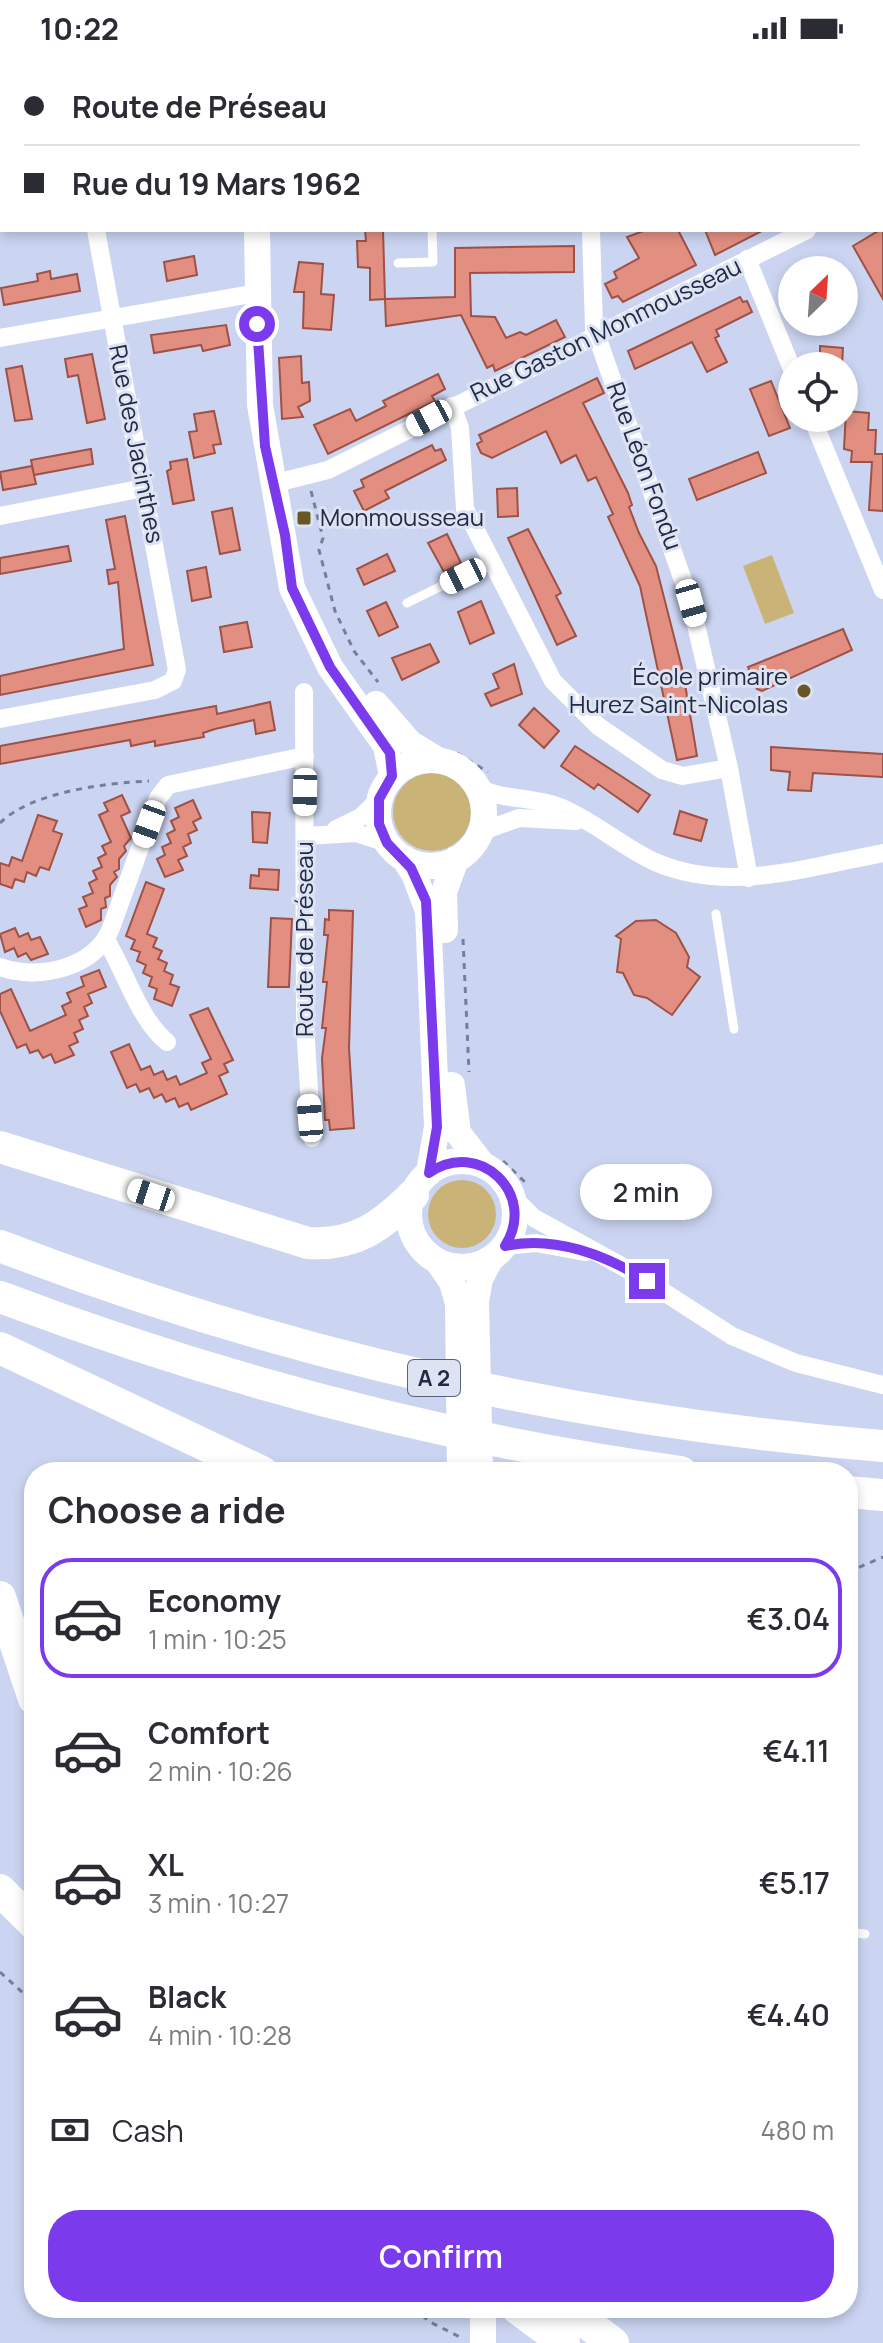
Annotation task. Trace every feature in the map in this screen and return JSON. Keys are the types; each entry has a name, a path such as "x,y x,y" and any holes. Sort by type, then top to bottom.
{"highway":[{"path":"0,1147 308,1243 342,1242 359,1237 384,1222 421,1184"},
{"name":"A 2","path":"0,1246 205,1318 393,1369 644,1418 883,1446"},
{"name":"A 2","path":"0,1297 149,1350 308,1397 495,1440 623,1462"},
{"path":"0,1348 239,1462"},
{"path":"858,1493 883,1495"},
{"path":"0,1597 24,1669"},
{"path":"0,1890 24,1914"},
{"path":"530,2318 564,2343"},
{"path":"580,2318 613,2343"}],"main road":[{"path":"257,232 260,405 290,577 301,611 338,681 390,753 392,776"},
{"path":"285,535 321,620 346,666 410,743 445,755 461,769 485,781 480,832 471,848 456,859 432,866 396,851"},
{"path":"445,755 408,764 392,776 379,799 379,824 414,874 428,911 437,1127 421,1184 409,1212 413,1236 423,1251 438,1262 461,1268 498,1253"},
{"path":"456,859 443,901 453,1109 458,1133 522,1194 515,1225 478,1286 467,1328 460,1462"},
{"path":"421,1184 454,1161 488,1159"},
{"path":"438,1262 454,1289 467,1328 479,1462"},
{"path":"475,2342 481,2318"}],"street":[{"name":"Rue des Jacinthes","path":"0,719 162,688 176,676 176,657 96,232"},
{"name":"Rue Léon Fondu","path":"591,232 592,311 596,336 687,589 729,768 749,878"},
{"name":"Rue Gaston Monmousseau","path":"272,484 328,470 803,232"},
{"path":"747,259 785,352"},
{"path":"0,338 257,293"},
{"path":"452,406 460,428 463,504 547,671 587,717 669,774 683,776 729,768"},
{"path":"818,432 883,590"},
{"path":"0,516 144,488"},
{"name":"Route de Préseau","path":"304,692 305,1025 312,1138"},
{"path":"0,967 23,974 49,972 90,954 106,940 158,798 168,785 305,756"},
{"path":"485,781 497,795 554,805 646,858 709,877 749,878 883,853"},
{"path":"329,832 361,817 379,799"},
{"path":"480,832 499,822 528,817 591,824"},
{"path":"305,836 329,832 362,834 396,851"},
{"path":"106,940 127,975 152,1030 167,1042"},
{"path":"522,1194 534,1218 611,1260 745,1342 814,1368 883,1385"},
{"path":"498,1253 544,1243 611,1260"}],"lane":[{"path":"398,263 433,262 432,232"},
{"path":"407,603 490,562"},
{"path":"716,914 734,1029"},
{"path":"858,1933 865,1934"}],"path":[{"path":"306,476 320,518 323,538 319,550 335,611 354,651 380,684"},
{"path":"445,755 485,781"},
{"path":"0,823 12,811 48,796 139,782 181,780"},
{"path":"461,928 467,969 470,1083"},
{"path":"488,1159 522,1194"},
{"path":"858,1568 883,1557"},
{"path":"0,1972 24,1994"},
{"path":"426,2318 439,2328 475,2342"}],"shaded area":[{"path":"772,555 794,613 765,624 743,566"},
{"path":"432,773 447,776 460,784 468,797 471,812 468,827 460,840 447,848 432,851 417,848 404,840 396,827 393,812 396,797 404,784 417,776"},
{"path":"462,1180 486,1190 496,1214 486,1238 462,1248 438,1238 428,1214 438,1190"}],"building":[{"path":"365,232 383,232 385,299 370,300 370,268 358,267 357,241 366,241"},
{"path":"641,232 679,232 696,265 623,302 618,296 612,298 605,284 617,278 614,272 639,258 627,237"},
{"path":"706,232 760,232 715,255"},
{"path":"876,232 883,232 883,299 853,246"},
{"path":"574,246 574,272 470,273 471,316 495,317 506,338 520,332 526,335 556,320 565,337 495,371 493,365 487,368 461,315 386,326 385,299 455,297 455,248"},
{"path":"194,256 197,275 167,281 164,262"},
{"path":"299,262 323,264 321,294 334,295 331,330 303,328 304,292 294,292"},
{"path":"50,271 51,279 77,274 80,291 4,305 1,288 38,281 37,274"},
{"path":"740,297 743,302 747,301 752,312 716,330 719,336 715,338 727,362 707,372 692,342 635,369 628,351"},
{"path":"226,325 230,345 203,351 201,345 154,353 151,335"},
{"path":"820,346 843,348 843,352 820,352"},
{"path":"92,354 105,419 87,423 78,375 68,377 65,359"},
{"path":"301,356 302,383 309,382 310,401 298,407 303,417 282,419 279,358"},
{"path":"22,366 32,419 15,421 6,369"},
{"path":"438,374 445,389 432,396 435,401 328,454 314,425 350,409 356,421 386,406 383,401"},
{"path":"597,378 604,393 583,403 628,493 632,505 629,507 656,566 683,672 697,756 677,760 640,586 608,517 613,514 596,477 588,481 576,455 561,463 546,431 492,458 481,453 477,444 482,441 479,435"},
{"path":"771,381 778,398 780,432 769,436 750,389"},
{"path":"214,411 221,444 213,445 215,453 194,458 189,432 197,431 194,414"},
{"path":"858,412 869,413 868,430 876,430 875,454 883,454 883,511 869,510 872,462 851,462 852,451 844,449 845,432 858,432"},
{"path":"432,445 435,451 441,449 446,460 385,491 389,498 364,511 354,491 364,487 361,480"},
{"path":"91,449 93,464 34,475 31,460"},
{"path":"758,452 766,473 697,500 689,479"},
{"path":"187,459 194,500 173,504 167,471 171,469 170,462"},
{"path":"32,466 36,484 3,490 0,472"},
{"path":"517,488 518,516 498,517 497,489"},
{"path":"232,508 240,550 220,554 212,512"},
{"path":"125,516 153,665 0,695 0,676 124,649 118,582 109,584 107,570 115,569 106,520"},
{"path":"528,529 561,593 556,596 576,636 557,645 508,538"},
{"path":"447,534 461,563 444,572 428,543"},
{"path":"68,546 71,561 0,574 0,558"},
{"path":"387,554 395,571 364,585 357,569"},
{"path":"206,567 211,597 192,601 187,571"},
{"path":"481,601 494,633 470,644 458,612"},
{"path":"386,602 398,627 379,636 367,611"},
{"path":"247,622 252,647 224,652 220,627"},
{"path":"843,629 852,650 762,691 757,689 748,667"},
{"path":"430,644 439,662 402,680 392,658"},
{"path":"514,664 522,694 491,706 485,694 499,688 493,674"},
{"path":"270,702 275,730 256,734 254,720 203,733 204,737 155,746 155,741 131,746 130,740 0,764 0,746 216,706 217,714"},
{"path":"534,708 559,731 544,748 519,725"},
{"path":"575,746 650,795 638,812 598,784 594,789 561,766"},
{"path":"771,747 883,754 883,777 813,773 811,791 788,790 790,772 771,770"},
{"path":"122,795 130,812 121,816 131,838 124,846 126,851 119,859 119,869 114,872 117,877 110,885 110,896 105,898 106,907 101,909 101,920 86,927 79,909 87,906 83,897 93,893 89,883 97,879 93,871 102,867 98,858 106,854 102,846 111,842 99,815 108,811 104,803"},
{"path":"193,800 201,818 193,822 197,830 188,834 191,843 183,847 187,856 178,860 183,870 165,877 157,859 165,855 162,847 171,843 167,834 175,830 171,821 179,817 175,808"},
{"path":"680,811 707,820 701,841 674,834"},
{"path":"252,812 270,813 267,843 253,842"},
{"path":"38,815 57,821 53,831 62,834 49,870 40,867 36,876 27,872 24,882 15,879 12,888 0,884 0,863 9,866 12,857 22,861"},
{"path":"259,869 279,870 278,890 250,888 251,875 259,876"},
{"path":"146,882 164,889 147,934 157,938 153,947 162,951 158,959 167,963 164,971 173,975 170,984 179,987 172,1006 154,999 157,989 149,986 152,977 143,973 146,965 137,961 140,952 131,949 135,940 126,936"},
{"path":"329,910 353,911 349,1048 354,1128 330,1130 329,1120 325,1120 322,1058 327,982 323,982 328,935 324,935"},
{"path":"271,918 292,919 289,987 268,987"},
{"path":"656,920 676,933 689,957 687,967 700,977 672,1015 647,998 634,995 623,973 617,972 621,939 616,936 636,921"},
{"path":"15,928 19,937 28,933 31,940 40,937 48,954 31,960 26,953 18,957 14,948 5,952 0,934"},
{"path":"99,970 106,987 88,994 92,1003 84,1007 88,1016 79,1020 83,1029 74,1033 78,1042 69,1046 74,1055 55,1063 51,1054 43,1058 38,1050 30,1053 26,1044 17,1048 0,1011 0,994 11,989 30,1031 66,1015 62,1006 71,1002 67,993 84,986 81,977"},
{"path":"208,1008 233,1060 224,1064 228,1072 219,1076 227,1094 191,1110 188,1103 179,1107 175,1098 166,1102 162,1094 154,1098 149,1088 140,1092 136,1084 127,1088 111,1052 129,1044 141,1070 150,1066 154,1075 163,1071 167,1080 176,1076 180,1085 207,1073 202,1063 211,1059 190,1015"}],"place":[{"name":"Monmousseau","path":"304,518"},
{"name":"École primaire Hurez Saint-Nicolas","path":"804,691"}],"route":[{"path":"257,324 265,446 285,535 292,588 307,625 330,667 390,753 392,776 379,799 379,824 387,843 411,868 426,901 437,1127 429,1173 443,1164 465,1161 487,1167 501,1177 511,1191 516,1214 513,1231 505,1246 536,1243 566,1247 611,1260 647,1281"}]}
